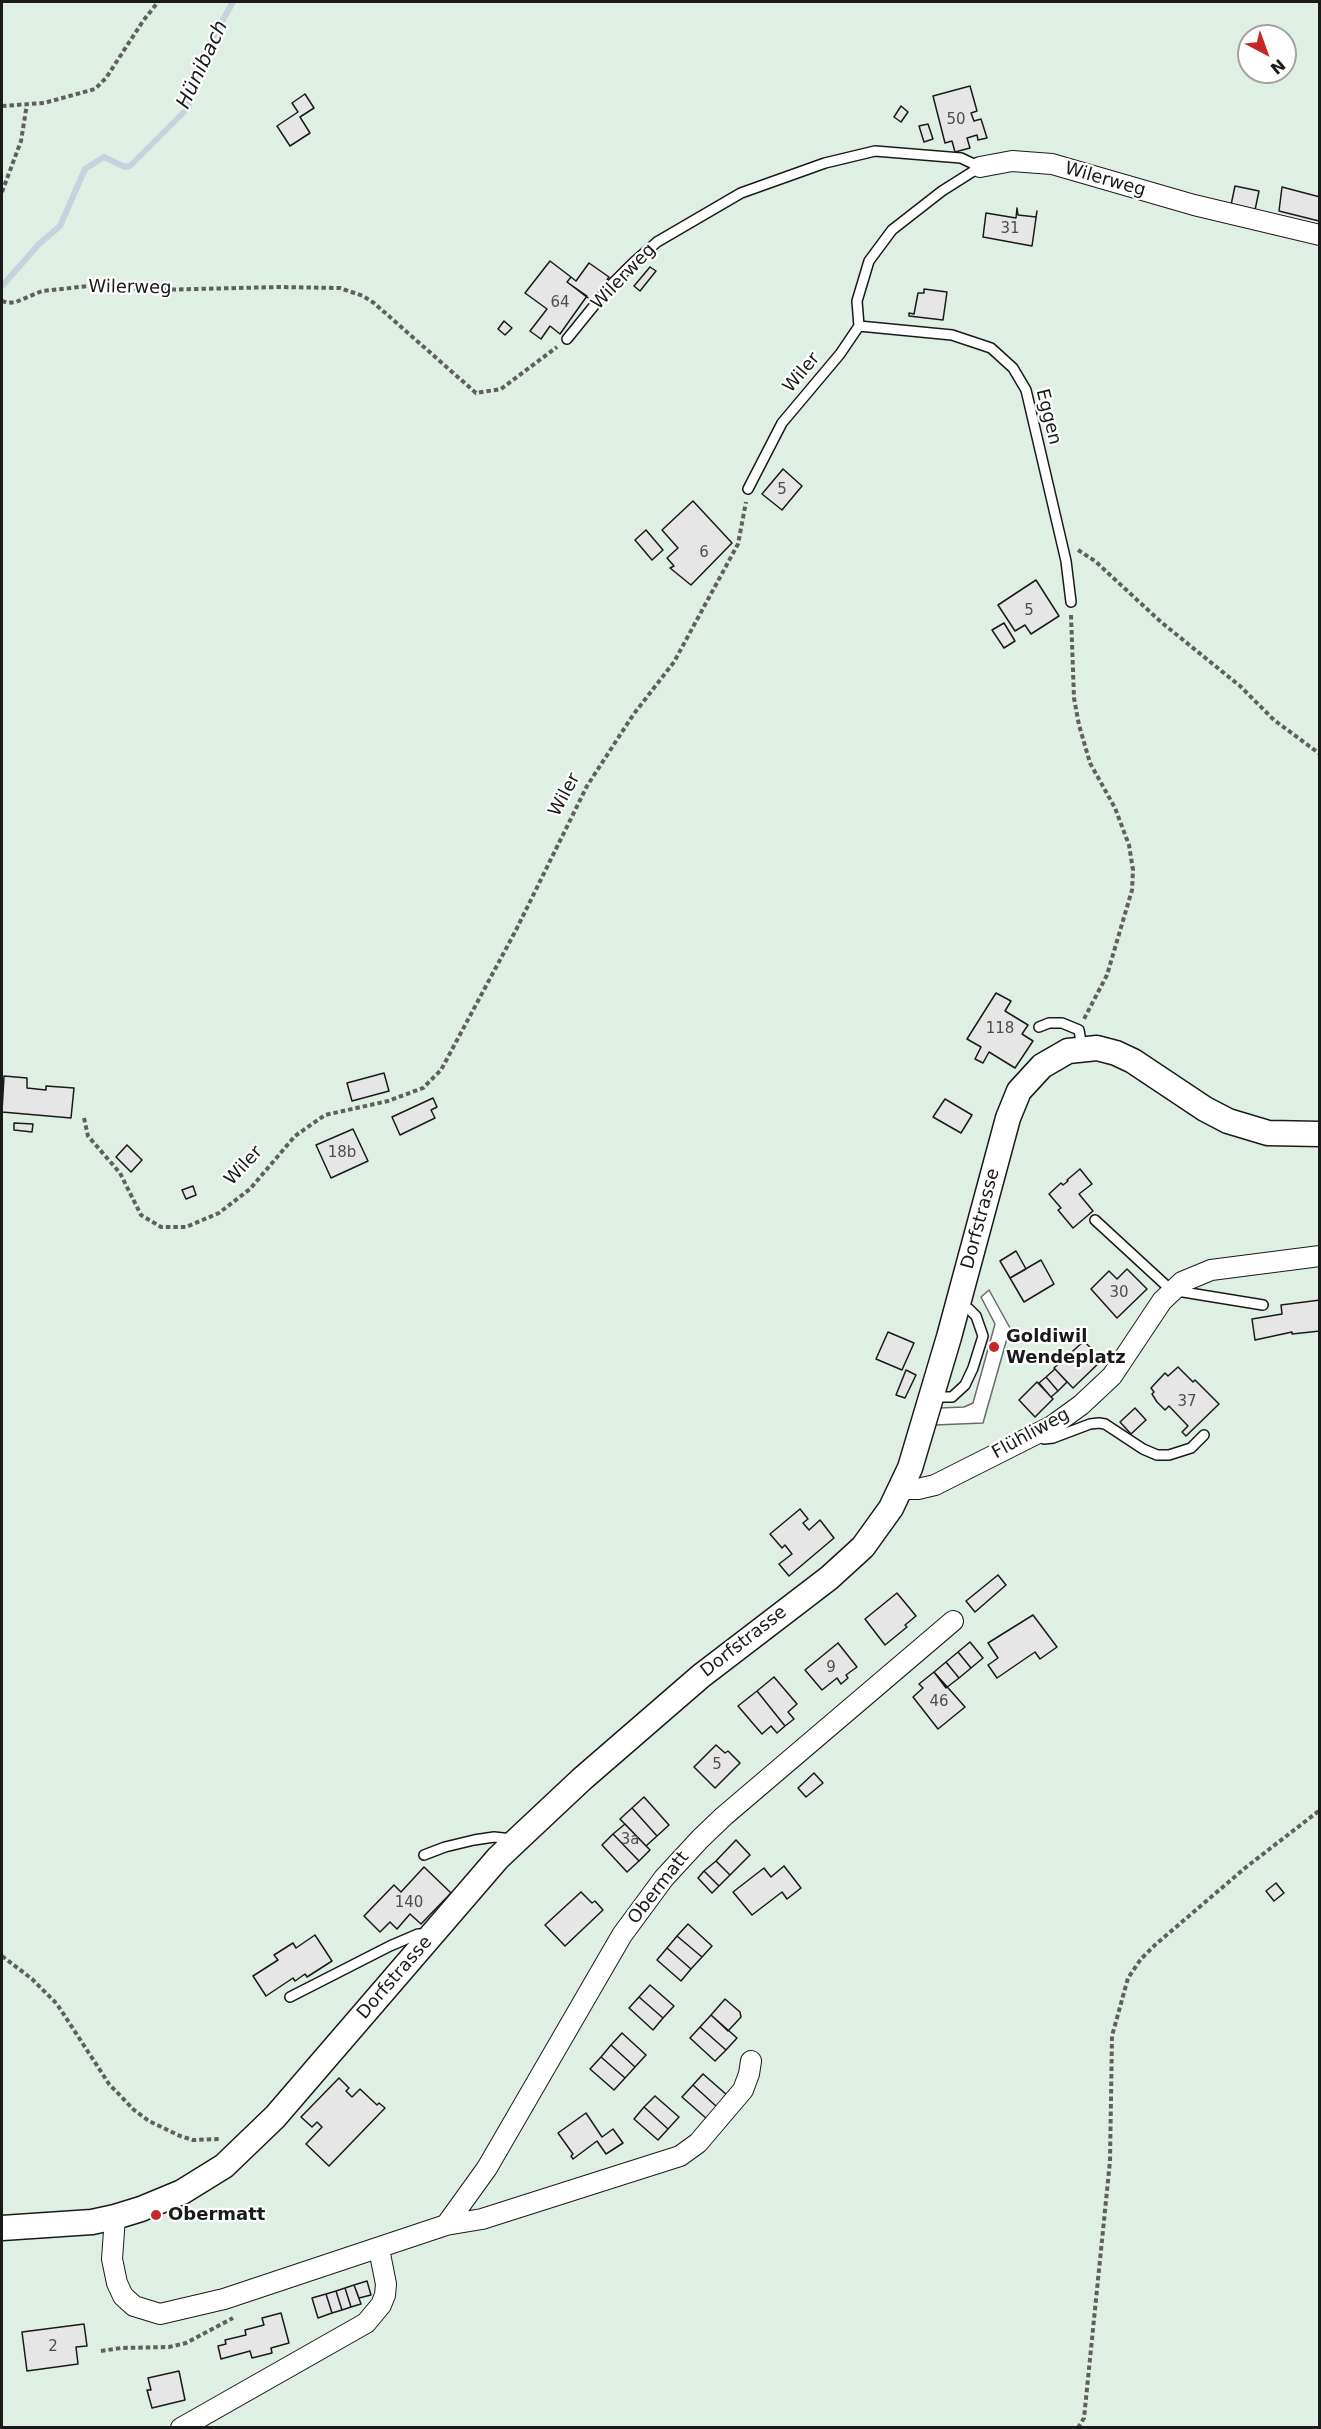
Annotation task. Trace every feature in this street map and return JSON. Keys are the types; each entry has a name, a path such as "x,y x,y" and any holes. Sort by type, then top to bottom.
{"street":[{"name":"Wilerweg","path":"980,167 1012,161 1052,164 1194,205 1320,235"},
{"name":"Dorfstrasse","path":"2,2228 92,2222 115,2217 158,2203 182,2192 215,2172 243,2150 275,2117 517,1840 582,1779 701,1676 846,1564 878,1529 901,1489 922,1431 1014,1102 1028,1080 1042,1066 1080,1039 1133,1061 1205,1109 1238,1125 1268,1133 1320,1134"},
{"name":"Flühliweg","path":"901,1489 918,1490 935,1485 1052,1426 1103,1386 1171,1290 1190,1277 1211,1270 1320,1256"},
{"name":"Obermatt","path":"446,2225 487,2168 622,1935 670,1871 724,1816 953,1621"},
{"path":"115,2217 113,2272 123,2296 134,2306 154,2313 172,2313 254,2290 446,2225 482,2219 680,2156 698,2143 743,2090 751,2061"},
{"path":"181,2427 366,2323 375,2315 385,2295 386,2284 380,2249"}],"lane":[{"name":"Wilerweg","path":"567,339 610,286 657,242 741,193 825,163 875,151 961,158 980,167"},
{"path":"859,326 857,301 869,261 892,230 942,191 980,167"},
{"name":"Wiler","path":"748,489 782,423 840,354 859,326"},
{"name":"Eggen","path":"859,326 951,335 991,348 1013,368 1026,390 1061,540 1071,602"},
{"path":"1039,1027 1049,1023 1062,1023 1080,1039"},
{"path":"1095,1220 1171,1290 1263,1305"},
{"path":"932,1393 952,1397 959,1392 973,1368 983,1336 976,1316 969,1309 957,1304"},
{"path":"1036,1435 1044,1439 1053,1438 1090,1424 1099,1423 1105,1424 1143,1449 1157,1455 1169,1455 1191,1448 1204,1435"},
{"path":"424,1855 445,1847 494,1837 517,1840"},
{"path":"290,1997 390,1946 418,1934 434,1934"}],"path":[{"path":"2,106 27,105 95,89 106,78 142,21 158,2"},
{"path":"2,192 21,141 27,105"},
{"name":"Wilerweg","path":"2,301 16,302 42,291 89,286 153,290 340,288 363,296 389,315 476,393 501,389 567,339"},
{"name":"Wiler","path":"84,1118 88,1136 120,1173 141,1215 161,1227 186,1227 219,1213 250,1189 295,1136 325,1115 388,1101 423,1088 441,1070 516,930 587,786 633,715 674,662 738,544 748,489"},
{"path":"1061,540 1095,561 1161,622 1240,686 1274,720 1320,754"},
{"path":"1071,602 1074,698 1079,725 1090,764 1115,808 1129,845 1133,870 1132,890 1107,975 1080,1039"},
{"path":"1078,2427 1084,2418 1110,2162 1112,2036 1128,1978 1141,1959 1155,1945 1245,1868 1320,1810"},
{"path":"2,1956 32,1979 57,2004 109,2085 134,2110 149,2121 180,2136 206,2140 223,2138"},
{"path":"101,2351 121,2348 169,2347 186,2343 206,2334 245,2309 254,2290"}],"green space":[{"path":"2,2 1319,2 1319,2427 2,2427","holes":["989,1290 1010,1328 983,1423 935,1425 939,1408 964,1407 973,1403 995,1324 981,1297"]}],"building":[{"path":"970,86 977,111 971,113 974,121 981,119 987,138 978,140 977,135 967,138 970,148 955,152 952,141 945,143 933,96"},
{"path":"305,94 314,108 300,117 310,133 290,146 277,126 298,112 292,103"},
{"path":"901,106 908,112 901,122 894,117"},
{"path":"928,124 933,139 924,142 919,126"},
{"path":"1235,186 1259,191 1255,210 1231,205"},
{"path":"1282,187 1320,197 1319,221 1279,211"},
{"path":"1017,208 1018,215 1036,217 1037,211 1032,246 983,237 986,213 1016,218"},
{"path":"550,261 571,277 567,282 587,296 560,334 550,326 541,339 530,331 547,309 525,293"},
{"path":"589,263 609,277 592,301 567,282 571,277 576,281"},
{"path":"650,267 656,271 640,291 634,286"},
{"path":"924,289 947,292 943,320 909,316 909,313 914,314 918,293 924,293"},
{"path":"504,321 512,328 505,335 498,329"},
{"path":"783,469 802,486 782,510 762,494"},
{"path":"693,501 732,543 691,585 670,568 674,566 667,558 678,548 662,530"},
{"path":"646,530 663,550 652,560 635,540"},
{"path":"1036,580 1059,616 1031,634 1025,625 1015,631 998,605"},
{"path":"1004,623 1015,641 1004,648 992,630"},
{"path":"996,993 1011,1001 1005,1011 1028,1025 1022,1034 1033,1041 1015,1068 989,1052 983,1063 975,1059 981,1047 967,1039"},
{"path":"384,1073 389,1091 352,1101 347,1083"},
{"path":"4,1076 27,1078 27,1088 46,1090 46,1086 74,1088 71,1118 2,1112"},
{"path":"433,1098 437,1107 431,1110 435,1118 400,1135 392,1117"},
{"path":"945,1099 972,1115 961,1133 933,1117"},
{"path":"14,1123 33,1124 32,1132 14,1130"},
{"path":"353,1129 368,1161 331,1178 316,1145"},
{"path":"127,1145 142,1160 131,1172 116,1157"},
{"path":"1080,1169 1092,1184 1079,1194 1093,1211 1073,1228 1058,1210 1061,1208 1049,1194 1061,1183 1063,1185 1068,1181"},
{"path":"193,1186 196,1195 186,1199 182,1190"},
{"path":"1016,1251 1026,1269 1010,1278 1000,1261"},
{"path":"1041,1260 1054,1284 1024,1302 1010,1278"},
{"path":"1127,1269 1147,1289 1117,1318 1091,1289 1109,1271 1117,1279"},
{"path":"1320,1300 1320,1331 1292,1334 1292,1332 1255,1340 1252,1319 1282,1314 1281,1305"},
{"path":"888,1332 914,1343 902,1370 876,1359"},
{"path":"1084,1341 1102,1360 1073,1388 1054,1368"},
{"path":"1178,1367 1219,1404 1186,1436 1182,1432 1188,1426 1169,1406 1165,1410 1157,1402 1151,1388 1165,1373 1168,1376"},
{"path":"1055,1369 1067,1382 1058,1391 1046,1377"},
{"path":"906,1370 916,1375 905,1398 896,1395"},
{"path":"1046,1377 1058,1391 1051,1397 1039,1383"},
{"path":"1037,1382 1053,1399 1035,1417 1019,1400"},
{"path":"1135,1408 1146,1420 1131,1434 1120,1422"},
{"path":"800,1509 808,1519 803,1523 809,1530 820,1520 834,1538 789,1576 779,1564 792,1554 785,1545 782,1548 770,1534"},
{"path":"998,1575 1006,1585 975,1612 966,1601"},
{"path":"897,1593 916,1616 905,1625 907,1627 885,1645 865,1619"},
{"path":"1033,1615 1057,1647 1040,1659 1035,1652 997,1678 988,1665 998,1658 988,1643"},
{"path":"970,1642 983,1658 971,1668 958,1652"},
{"path":"838,1643 857,1667 846,1675 848,1678 841,1684 837,1678 822,1690 805,1670"},
{"path":"958,1652 971,1668 959,1678 946,1662"},
{"path":"946,1662 959,1678 946,1688 934,1672"},
{"path":"934,1672 965,1707 938,1729 913,1697 923,1688 919,1684"},
{"path":"774,1677 797,1704 788,1712 794,1719 785,1726 757,1691"},
{"path":"757,1691 785,1726 777,1733 771,1726 762,1734 738,1706"},
{"path":"716,1745 725,1753 728,1751 740,1763 715,1788 694,1767"},
{"path":"814,1773 823,1783 806,1797 798,1788"},
{"path":"644,1797 669,1825 657,1836 632,1808"},
{"path":"632,1808 657,1836 646,1846 620,1819"},
{"path":"625,1824 650,1850 639,1861 613,1834"},
{"path":"613,1834 639,1861 627,1872 602,1845"},
{"path":"736,1840 750,1855 730,1875 716,1861"},
{"path":"716,1861 730,1875 719,1886 704,1871"},
{"path":"784,1866 801,1888 787,1899 782,1892 752,1915 733,1892 764,1868 771,1877"},
{"path":"424,1867 451,1893 421,1924 410,1914 397,1929 390,1922 380,1932 364,1916 394,1885 401,1892"},
{"path":"704,1871 719,1886 712,1893 698,1878"},
{"path":"1276,1883 1284,1893 1274,1901 1266,1891"},
{"path":"581,1892 592,1903 595,1901 603,1910 565,1946 545,1925"},
{"path":"688,1924 712,1946 702,1957 677,1936"},
{"path":"315,1935 332,1961 307,1977 305,1974 295,1981 293,1978 266,1996 253,1976 278,1960 274,1955 293,1943 296,1948"},
{"path":"677,1936 702,1957 691,1969 667,1948"},
{"path":"667,1948 691,1969 681,1981 657,1960"},
{"path":"650,1985 674,2006 663,2018 639,1997"},
{"path":"639,1997 663,2018 653,2030 629,2008"},
{"path":"725,1999 740,2012 741,2017 728,2031 711,2015"},
{"path":"711,2015 737,2038 726,2050 700,2027"},
{"path":"700,2027 726,2050 715,2061 690,2038"},
{"path":"622,2033 646,2055 635,2067 611,2045"},
{"path":"611,2045 635,2067 625,2078 601,2057"},
{"path":"601,2057 625,2078 614,2090 590,2069"},
{"path":"703,2074 727,2095 717,2107 693,2085"},
{"path":"339,2078 349,2088 346,2091 352,2097 360,2089 377,2105 379,2103 385,2108 329,2166 306,2144 322,2127 317,2122 312,2127 301,2117"},
{"path":"693,2085 717,2107 707,2119 682,2097"},
{"path":"655,2096 679,2117 668,2129 644,2107"},
{"path":"644,2107 668,2129 658,2140 634,2119"},
{"path":"586,2113 602,2137 613,2129 623,2143 606,2154 597,2141 573,2159 571,2156 573,2154 558,2133"},
{"path":"367,2281 371,2295 359,2298 354,2285"},
{"path":"354,2285 361,2304 351,2307 345,2288"},
{"path":"345,2288 351,2307 342,2310 336,2291"},
{"path":"336,2291 342,2310 332,2313 326,2294"},
{"path":"326,2294 332,2313 318,2318 312,2298"},
{"path":"281,2313 289,2343 271,2348 272,2353 252,2358 250,2351 221,2359 218,2346 226,2344 225,2340 246,2335 245,2330 264,2325 262,2318"},
{"path":"84,2324 87,2346 76,2347 78,2364 27,2371 22,2332"},
{"path":"179,2371 185,2400 152,2408 147,2390 151,2390 148,2378"}],"waterway":[{"name":"Hünibach","path":"2,286 39,244 60,226 85,169 104,157 125,167 130,166 188,108 200,60 233,2"}],"place":[{"name":"Goldiwil Wendeplatz","path":"994,1347"},
{"name":"Obermatt","path":"156,2215"}]}
